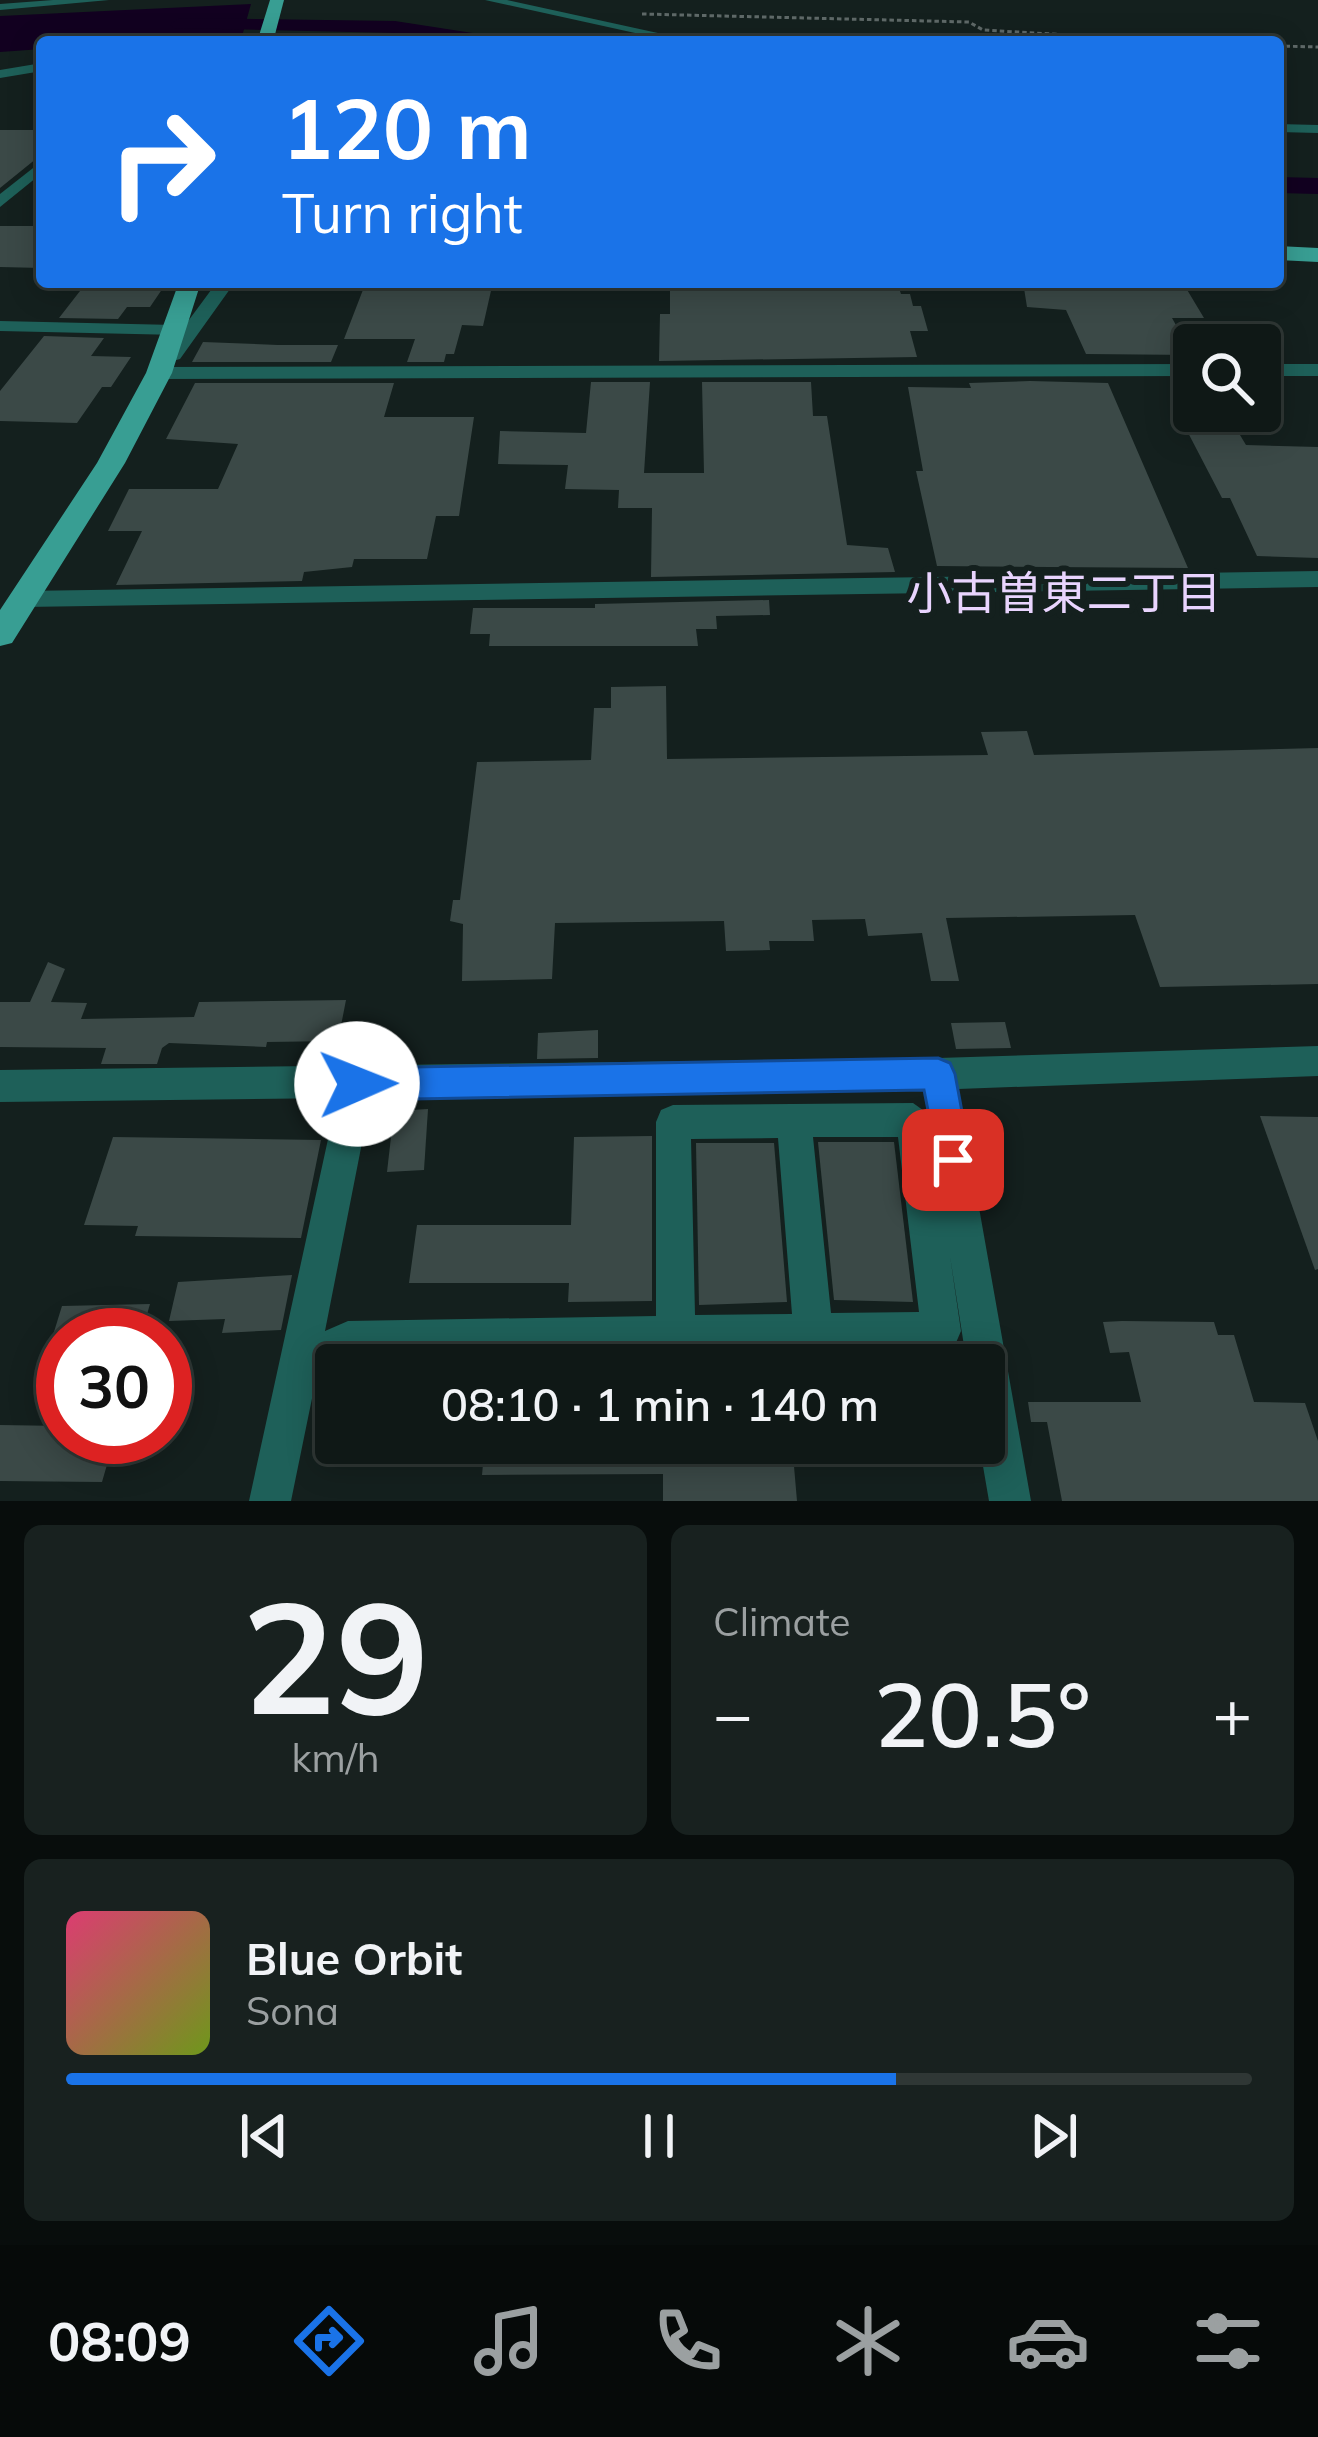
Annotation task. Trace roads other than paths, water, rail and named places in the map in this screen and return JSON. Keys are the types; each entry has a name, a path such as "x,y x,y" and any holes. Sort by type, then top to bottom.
{"main road":[{"path":"267,36 277,0"},
{"path":"1284,253 1318,255"},
{"path":"0,635 111,463 159,373 188,288"}],"street":[{"path":"0,7 103,0"},
{"path":"487,1 636,36"},
{"path":"487,1 663,36"},
{"path":"0,74 36,68"},
{"path":"1284,128 1318,129"},
{"path":"0,202 36,170"},
{"path":"159,373 222,288"},
{"path":"0,326 175,330"},
{"path":"159,373 1173,370"},
{"path":"1281,370 1318,370"},
{"path":"24,598 1318,579"},
{"path":"0,1086 938,1074 1318,1061"},
{"path":"938,1074 1010,1501"},
{"path":"270,1501 357,1084"},
{"path":"297,1362 348,1341 813,1334 941,1331 913,1120 673,1122 676,1336"},
{"path":"794,1121 813,1334"}],"waterway":[{"path":"180,24 395,27 453,36"},
{"path":"1284,185 1318,186"}],"district":[{"name":"小古曽東二丁目","path":"1064,592"}]}
